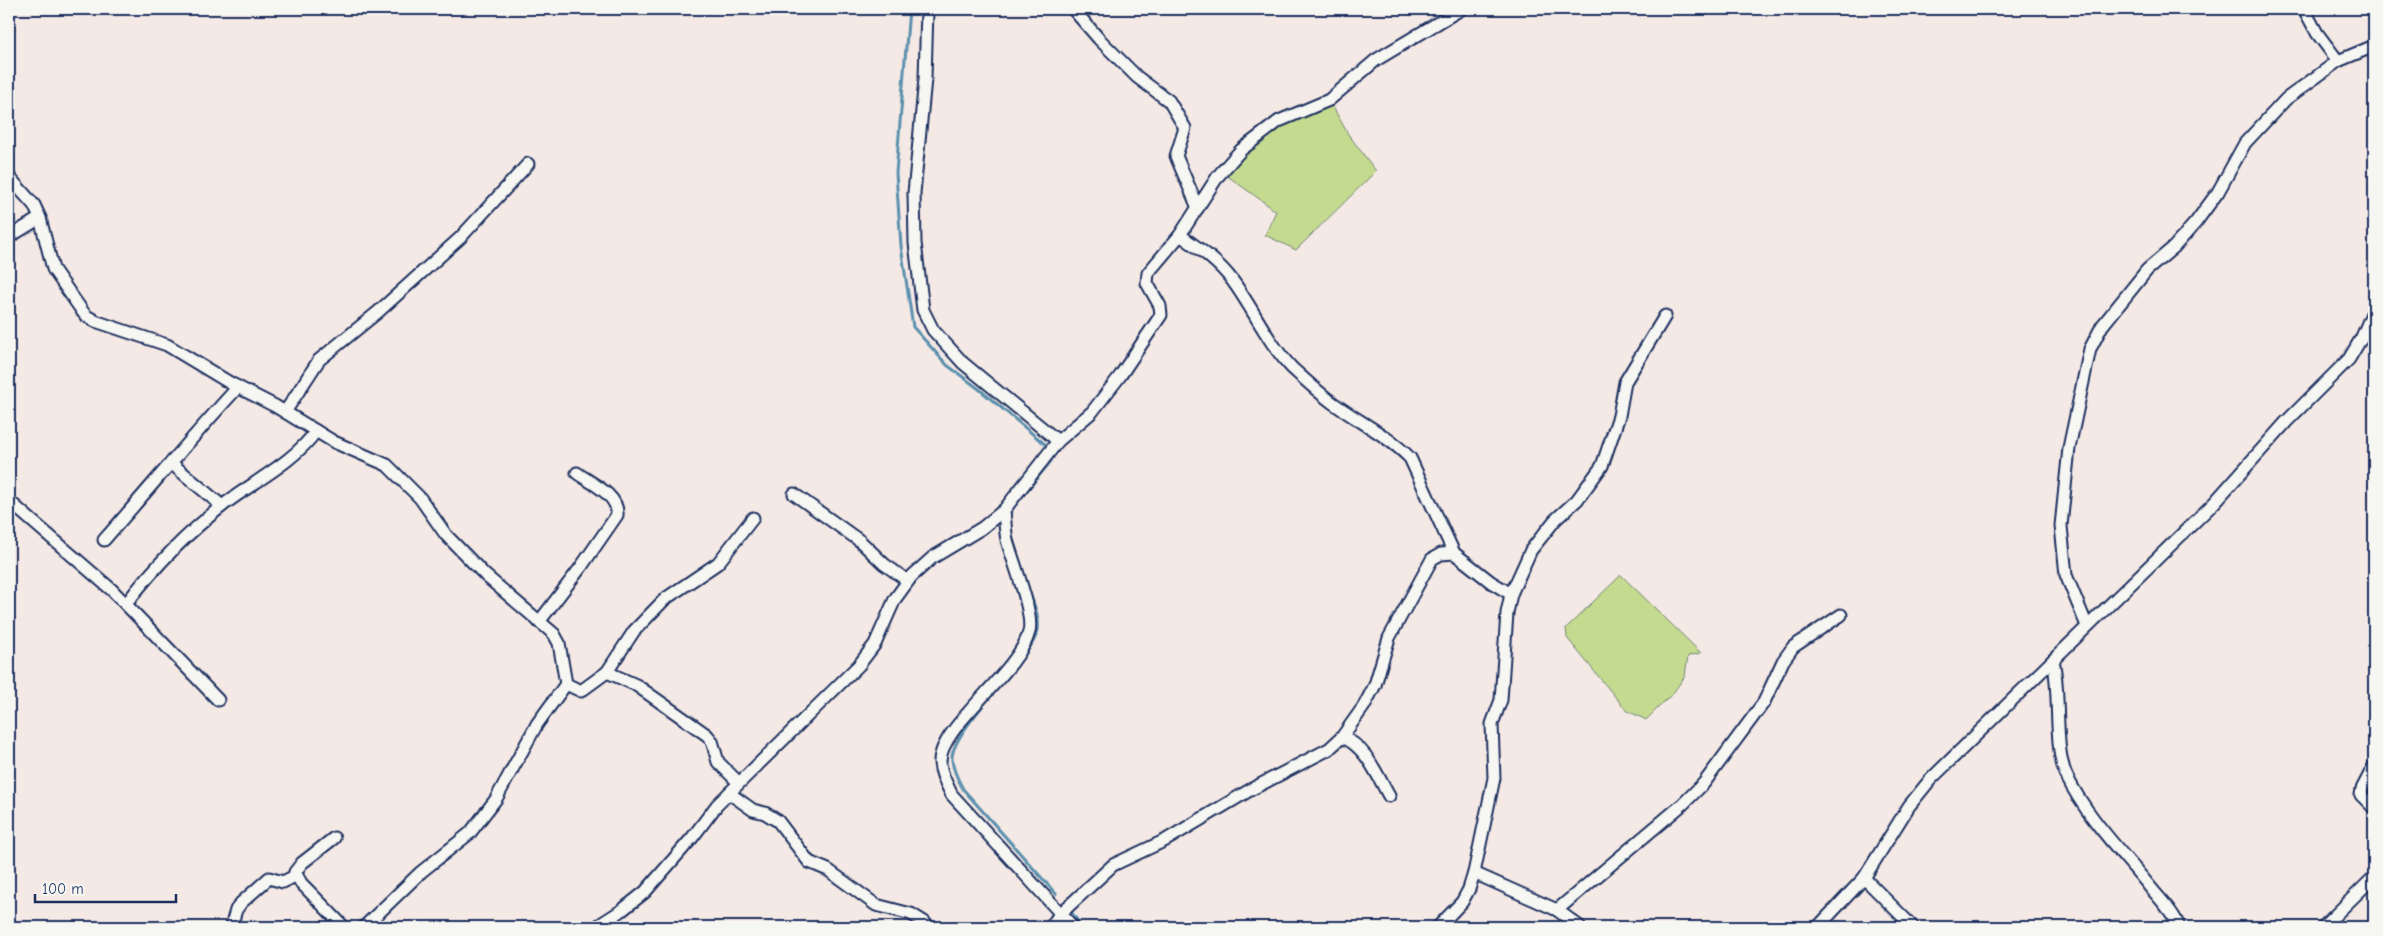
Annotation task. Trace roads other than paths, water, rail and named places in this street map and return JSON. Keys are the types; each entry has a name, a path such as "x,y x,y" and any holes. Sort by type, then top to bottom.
{"street":[{"path":"926,9 927,46 914,193 915,243 923,310 933,330 963,363 1058,441"},
{"path":"1073,9 1099,39 1138,77 1169,101 1184,123 1185,132 1176,156 1198,208"},
{"path":"596,927 621,911 645,892 738,782 858,665 875,644 890,609 908,581 932,558 982,528 1004,510 1058,441 1092,412 1120,376 1161,315 1160,306 1146,283 1146,278 1180,235 1218,176 1241,150 1279,121 1329,100 1376,60 1461,9"},
{"path":"2304,9 2317,33 2338,61"},
{"path":"2087,626 2066,575 2061,526 2069,448 2090,349 2102,326 2147,270 2174,247 2196,222 2218,192 2246,143 2286,99 2338,61 2374,46"},
{"path":"285,412 319,360 378,312 460,238 528,164"},
{"path":"9,177 34,205 40,218 53,269 85,315 95,321 167,344 316,431 387,465 420,498 446,535 486,576 554,634 560,643 566,684 537,724 496,799 470,833 421,872 364,927"},
{"path":"9,237 40,218"},
{"path":"1180,235 1217,263 1232,279 1266,335 1302,377 1334,404 1398,446 1410,458 1454,553 1491,582 1511,594"},
{"path":"1818,927 1864,878 1909,806 1930,780 2214,503 2287,421 2349,359 2362,337 2374,310"},
{"path":"1438,927 1462,902 1470,889 1474,873 1494,778 1492,724 1501,700 1507,613 1511,594 1530,550 1556,520 1577,500 1602,466 1619,416 1625,382 1665,316"},
{"path":"104,540 238,387"},
{"path":"126,604 164,558 222,506 254,481 299,452 316,431"},
{"path":"171,463 222,506"},
{"path":"539,622 581,567 617,515 616,504 612,498 577,473"},
{"path":"794,494 860,542 884,564 908,581"},
{"path":"9,501 112,590 218,700"},
{"path":"1004,510 1006,538 1029,614 1029,631 1025,642 991,689 952,733 942,750 940,762 943,776 952,795 1021,868 1059,915 1073,927"},
{"path":"566,684 581,691 606,672 634,631 665,599 718,562 753,518"},
{"path":"1051,927 1059,915 1113,865 1166,840 1250,790 1329,749 1342,737 1364,706 1375,686 1389,638 1432,559 1441,554 1454,553"},
{"path":"1557,910 1684,804 1704,782 1764,702 1783,661 1793,647 1841,615"},
{"path":"2053,660 2057,678 2061,750 2066,775 2092,820 2155,893 2179,927"},
{"path":"606,672 642,689 707,735 712,741 718,762 738,782"},
{"path":"1342,737 1351,740 1367,758 1389,796"},
{"path":"2374,766 2362,789 2361,795 2374,808"},
{"path":"729,793 753,810 765,813 778,821 809,862 828,870 876,905 904,912 924,922 929,927"},
{"path":"295,876 295,872 302,863 334,838"},
{"path":"1474,873 1557,910 1580,927"},
{"path":"231,927 236,910 241,902 269,878 282,882 295,876"},
{"path":"295,876 344,927"},
{"path":"2323,927 2374,877"},
{"path":"1864,878 1913,927"}],"waterway":[{"path":"909,9 896,173 901,246 913,327 947,365 1047,446"},
{"path":"1008,517 1015,505 1051,461 1053,455"},
{"path":"1023,657 1035,639 1038,625 1036,610 1029,590"},
{"path":"1000,685 957,742 953,752 953,767 963,789 1056,894"},
{"path":"1072,913 1082,927"}]}
